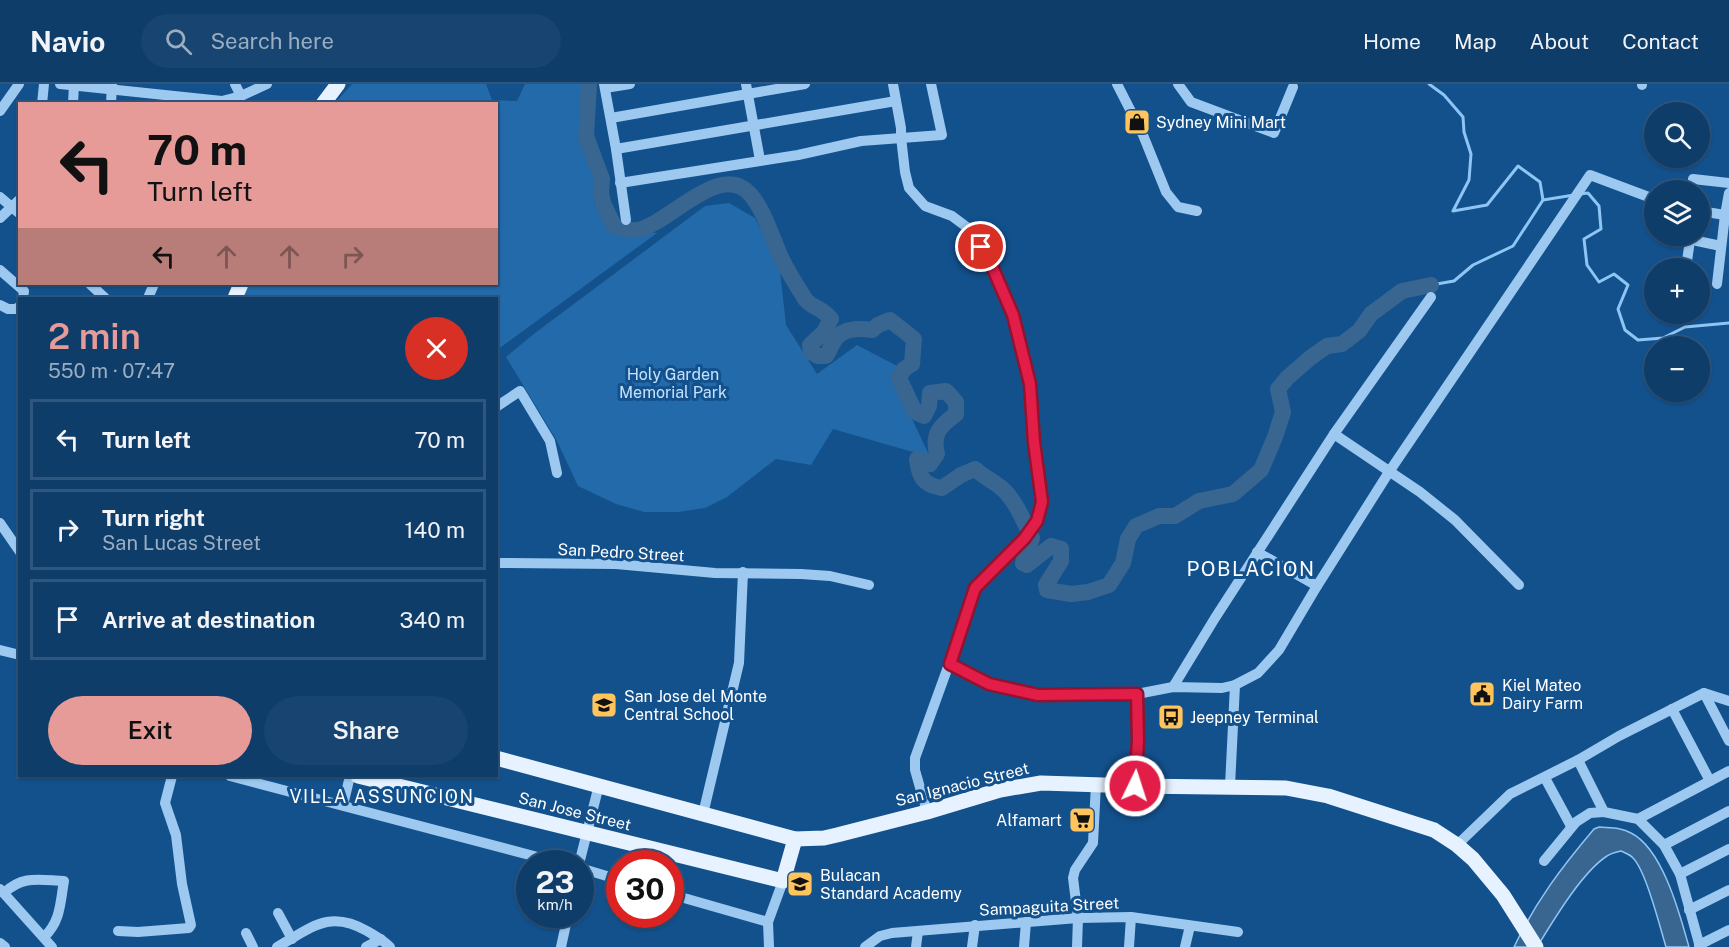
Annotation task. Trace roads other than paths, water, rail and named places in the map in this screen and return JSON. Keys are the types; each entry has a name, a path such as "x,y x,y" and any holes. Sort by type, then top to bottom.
{"main road":[{"path":"324,102 338,84"},
{"name":"San Ignacio Street","path":"498,759 795,839 831,837 1023,785 1041,783 1286,788 1328,796 1434,830 1457,845 1480,866 1516,913 1536,947"},
{"name":"San Jose Street","path":"362,777 783,881"},
{"path":"783,881 795,839"}],"street":[{"path":"0,111 19,84"},
{"path":"42,102 44,84"},
{"path":"60,84 112,87 222,101 241,96 267,84"},
{"path":"235,84 241,96"},
{"path":"626,220 605,86 630,84"},
{"path":"611,118 747,90 805,84"},
{"path":"893,84 902,128 905,172 909,188 925,206 952,216 971,232 988,257 1013,315 1030,384 1034,442 1042,502 1037,521 1025,538 975,588 915,758 915,770 927,812"},
{"path":"621,183 798,156 861,141 942,135 931,84"},
{"path":"1117,84 1143,135 1166,192 1178,207 1197,211"},
{"path":"1178,84 1191,102 1274,133 1293,87"},
{"path":"73,102 74,85"},
{"path":"111,102 112,87"},
{"path":"747,90 760,160"},
{"path":"616,149 896,101"},
{"path":"950,664 989,684 1038,695 1137,694 1173,687 1222,688 1235,685 1258,673 1270,662 1389,472 1590,175 1644,195"},
{"path":"1693,179 1729,183"},
{"path":"1717,284 1729,193"},
{"path":"0,197 17,206 0,218"},
{"path":"1710,212 1725,215"},
{"path":"1710,244 1721,246"},
{"path":"0,270 24,291 23,297"},
{"path":"1173,687 1334,434 1431,297"},
{"path":"0,305 8,309 18,308"},
{"path":"498,406 520,391 550,441 557,472"},
{"path":"1334,434 1420,492 1455,520 1519,585"},
{"path":"0,523 18,549"},
{"path":"1257,552 1317,586"},
{"name":"San Pedro Street","path":"498,563 616,564 715,573 820,575 869,585"},
{"path":"702,814 739,663 743,572"},
{"path":"0,650 18,654"},
{"path":"1230,786 1235,685"},
{"path":"1457,845 1510,794 1545,778 1619,736 1704,693 1729,701"},
{"path":"1704,693 1729,741"},
{"path":"1135,786 1138,741 1137,694"},
{"path":"1672,709 1710,781"},
{"path":"1578,760 1604,812"},
{"path":"1638,819 1729,771"},
{"path":"118,931 138,932 189,928 191,925 182,884 176,835 165,803 172,777"},
{"path":"234,777 516,851"},
{"path":"342,805 350,777"},
{"path":"1545,778 1571,826"},
{"path":"1077,947 1078,918 1072,878 1093,843 1096,784"},
{"path":"582,850 599,785"},
{"path":"1664,845 1729,811"},
{"path":"1544,861 1571,826 1590,813 1604,812 1638,819 1664,845 1680,874 1699,946 1729,930"},
{"path":"1680,874 1729,849"},
{"path":"44,938 52,930 57,920 64,881 25,880 2,891 52,947"},
{"path":"769,947 768,922 783,881"},
{"path":"1689,910 1729,890"},
{"path":"684,898 768,922"},
{"path":"278,913 292,939"},
{"path":"1129,947 1131,917"},
{"name":"Sampaguita Street","path":"865,947 880,936 975,925 1078,918 1131,917 1238,932"},
{"path":"278,947 323,923 340,920 359,927 385,943"},
{"path":"1024,947 1026,922"},
{"path":"972,947 975,925"},
{"path":"1185,947 1190,926"},
{"path":"561,947 565,928"},
{"path":"916,947 918,931"},
{"path":"246,933 253,947"},
{"path":"0,943 5,947"},
{"path":"366,947 385,943"}],"waterway":[{"path":"589,84 586,136 602,179 603,203 614,226 634,230 650,226 694,197 709,189 724,185 738,186 750,194 763,215 785,266 805,299 831,319 824,332 810,345 811,352 818,356 826,356 840,334 855,329 872,330 890,320 914,339 912,364 904,369 899,378 915,412 924,416 929,406 930,393 946,391 956,402 956,414 942,426 937,435 937,454 930,464 917,459 923,479 930,485 942,488 975,469 1005,491 1018,510 1032,538 1023,563 1027,565 1051,546 1061,549 1061,561 1046,585 1047,590 1071,594 1088,592 1109,585 1123,563 1128,539 1136,526 1159,516 1175,516 1199,501 1233,494 1261,470 1283,412 1278,389 1287,378 1327,346 1342,344 1359,331 1371,314 1402,291 1431,285"},
{"path":"1429,84 1444,95 1463,117 1464,132 1471,154 1469,180 1453,211 1487,205 1518,166 1540,182 1543,200 1574,195"},
{"path":"1580,194 1588,193 1599,206 1601,229 1584,239 1587,265 1599,282 1614,274 1628,285 1618,309 1625,330 1638,340 1663,338 1685,327 1729,323"},
{"path":"1431,285 1454,281 1473,265 1513,246 1543,200"}],"place":[{"name":"Sydney Mini Mart","path":"1137,122"},
{"name":"Kiel Mateo Dairy Farm","path":"1482,694"},
{"name":"San Jose del Monte Central School","path":"604,705"},
{"name":"Jeepney Terminal","path":"1171,717"},
{"name":"Alfamart","path":"1082,820"},
{"name":"Bulacan Standard Academy","path":"800,884"}],"district":[{"name":"POBLACION","path":"1251,569"},
{"name":"VILLA ASSUNCION","path":"382,797"}],"park label":[{"name":"Holy Garden Memorial Park","path":"673,383"}]}
